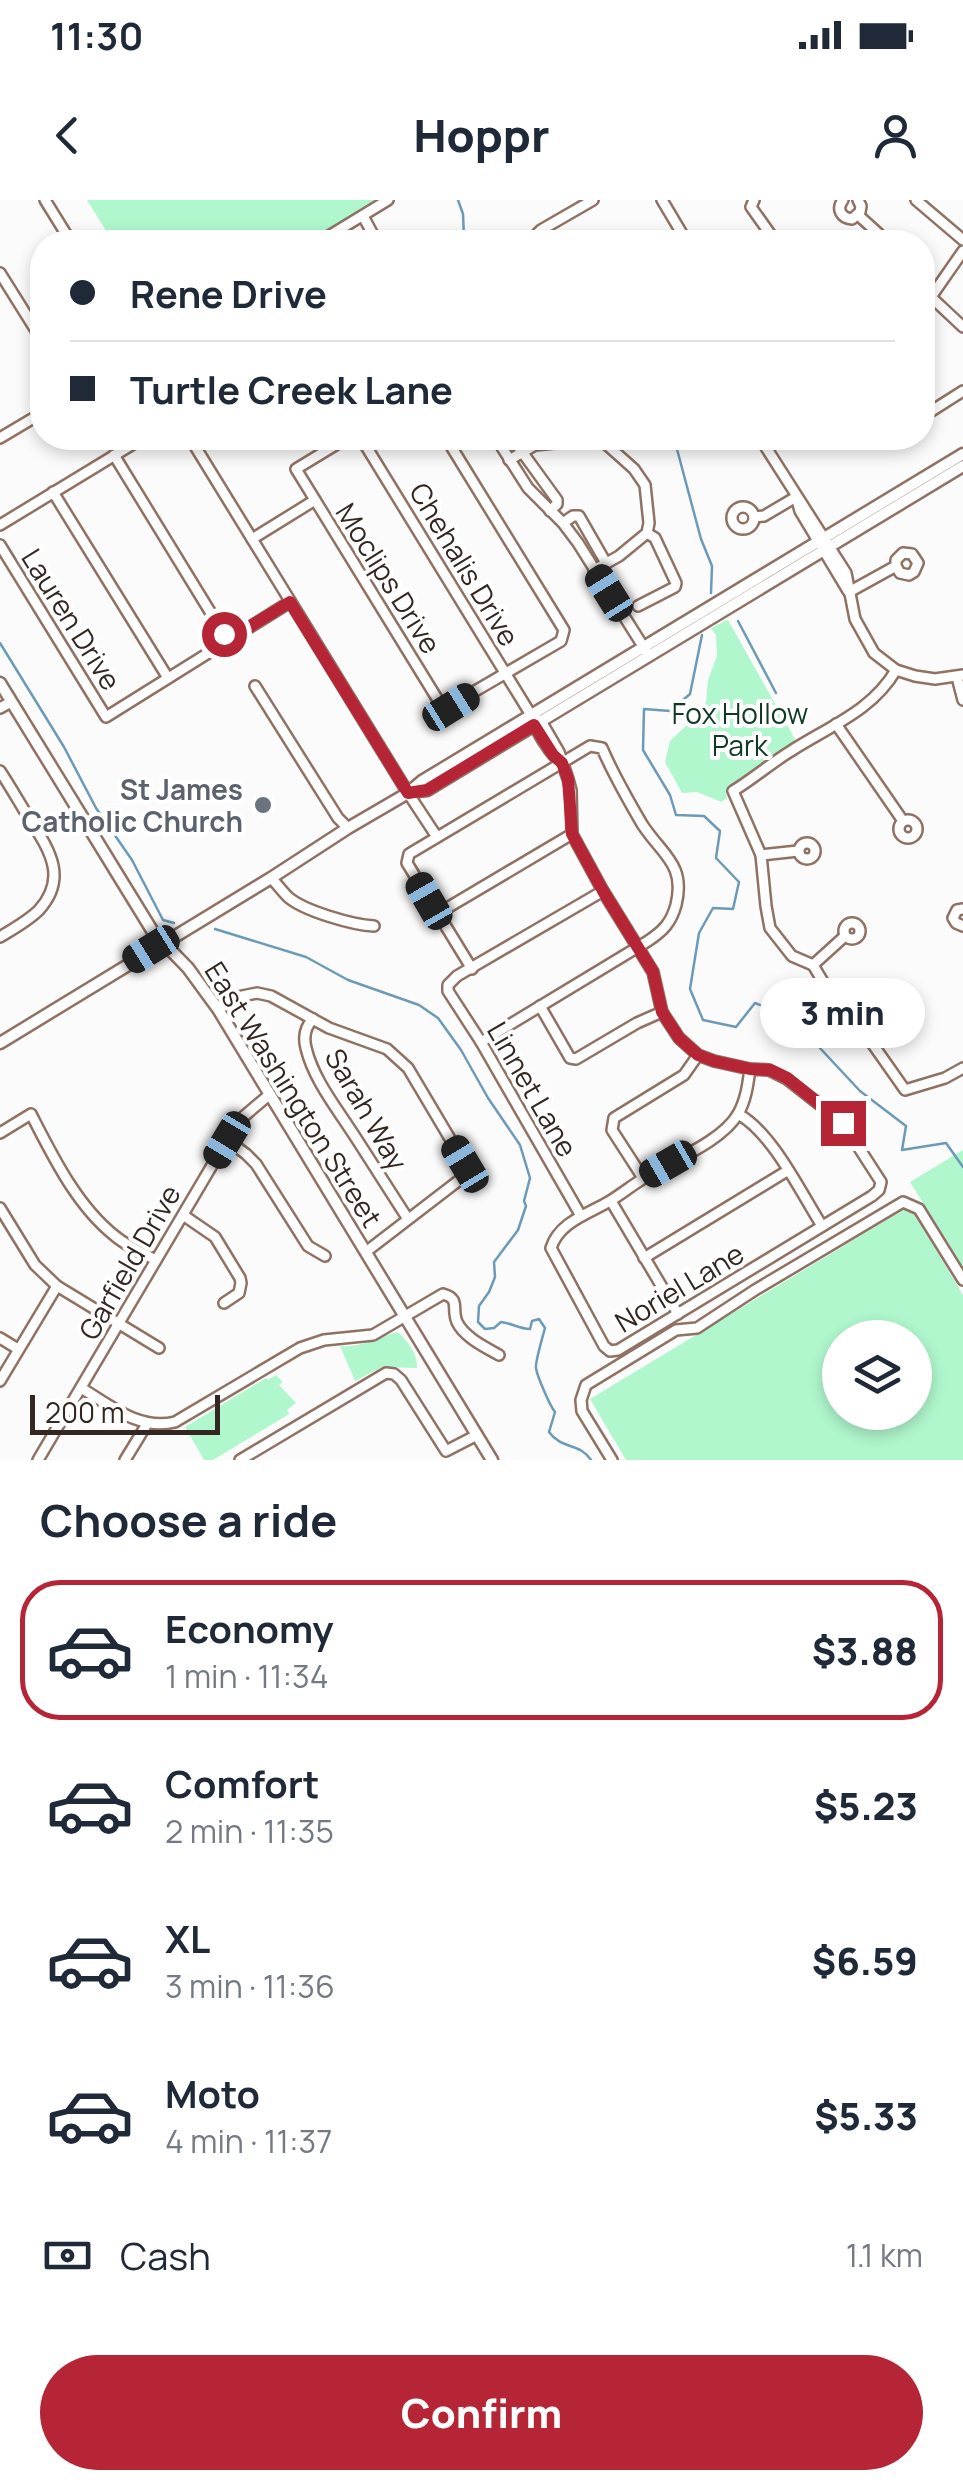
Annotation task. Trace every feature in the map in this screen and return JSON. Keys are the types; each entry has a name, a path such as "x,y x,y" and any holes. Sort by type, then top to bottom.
{"main road":[{"path":"824,544 963,454"},
{"path":"0,1042 348,828 408,793 427,790 646,651 963,466"},
{"name":"East Washington Street","path":"0,684 153,932 188,968 218,1009 492,1460"}],"street":[{"path":"45,200 64,230"},
{"path":"340,230 388,200"},
{"path":"541,230 593,200"},
{"path":"662,200 680,230"},
{"path":"754,200 751,207 767,230"},
{"path":"843,200 842,214 852,218 861,209 858,200"},
{"path":"916,200 963,240"},
{"path":"858,215 875,230"},
{"path":"363,216 370,230"},
{"path":"935,292 963,251"},
{"path":"0,273 30,321"},
{"path":"935,299 963,327"},
{"path":"935,408 963,391"},
{"path":"0,438 30,419"},
{"path":"0,525 122,450"},
{"path":"197,450 437,837"},
{"name":"Moclips Drive","path":"327,450 296,469 441,704 451,707 506,673"},
{"name":"Chehalis Drive","path":"368,450 553,755 562,763"},
{"path":"453,450 564,630 561,641 506,673"},
{"path":"503,450 528,488 563,524 646,651"},
{"path":"520,450 557,500 550,511"},
{"path":"509,460 527,450"},
{"path":"594,570 647,532 649,523 645,485 634,468 613,450"},
{"path":"767,450 796,498 806,507 849,592 858,628 874,653 896,670 935,679 960,676 963,700"},
{"path":"114,455 228,640"},
{"path":"54,492 168,678 290,602"},
{"path":"754,517 764,516 796,498"},
{"path":"252,539 314,500"},
{"path":"563,524 579,516 606,563"},
{"path":"638,606 676,583 655,538 647,532"},
{"name":"Lauren Drive","path":"0,545 106,717 168,678"},
{"path":"849,592 896,566"},
{"path":"896,670 869,703 732,792 761,855 770,928 792,956 813,965 847,1022 867,1036 905,1090 963,1068"},
{"path":"255,686 348,828"},
{"path":"0,708 11,702"},
{"path":"836,724 903,821"},
{"path":"481,1042 662,931 672,919 680,890 678,876 644,826 602,748 590,746 408,854 407,864 472,969 603,891"},
{"path":"562,763 570,790 572,834 653,972 662,1012 679,1038 698,1055 750,1069 738,1114 718,1135 582,1216"},
{"path":"0,770 50,851 54,874 42,906 0,937"},
{"path":"437,914 572,834"},
{"path":"761,855 798,851"},
{"path":"271,878 299,905 356,925 374,926"},
{"path":"963,909 957,910 953,918 963,926"},
{"path":"813,965 845,936"},
{"name":"Linnet Lane","path":"472,969 448,984 448,991 582,1216"},
{"path":"218,1009 242,996 257,994 282,1001 351,1037 387,1049 408,1068 465,1164 466,1172 367,1252"},
{"path":"540,1006 570,1058 576,1059 662,1012"},
{"path":"867,1036 893,1014"},
{"name":"Sarah Way","path":"312,1018 304,1037 315,1071 408,1219"},
{"path":"644,1178 612,1130 614,1118 684,1074 698,1055"},
{"name":"Noriel Lane","path":"582,1216 556,1236 551,1248 610,1351 618,1350 872,1196 882,1182 843,1123 787,1078 770,1070 750,1069"},
{"name":"Garfield Drive","path":"38,1460 227,1140 243,1117 269,1095"},
{"path":"0,1133 31,1114 76,1192 98,1220 116,1237 156,1260"},
{"path":"738,1114 758,1128 822,1226"},
{"path":"227,1140 256,1164 308,1246 326,1256"},
{"path":"644,1258 787,1171"},
{"path":"611,1201 678,1314"},
{"path":"612,1460 582,1412 586,1385 676,1330 697,1328 902,1202 919,1209 963,1280"},
{"path":"0,1208 35,1265 56,1286 160,1348"},
{"path":"183,1214 215,1237 240,1278 239,1293 224,1302"},
{"path":"0,1381 56,1286"},
{"path":"81,1388 147,1424 175,1422 306,1346 333,1338 368,1337 443,1294 449,1295 455,1304 461,1328 499,1355"},
{"path":"0,1338 18,1349"},
{"path":"240,1460 386,1374 401,1380 449,1455 477,1435"},
{"path":"124,1460 147,1424"}],"green space":[{"path":"87,200 377,200 327,230 106,230"},
{"name":"Fox Hollow Park","path":"728,620 796,741 753,775 731,784 727,798 721,802 697,792 682,793 665,762 670,741 706,702 708,680 717,656 716,635 711,628"},
{"path":"963,1150 963,1267 910,1182"},
{"path":"910,1206 963,1295 963,1460 626,1460 590,1399"},
{"path":"397,1332 412,1348 417,1368 382,1367 355,1381 340,1346 362,1344"},
{"path":"276,1375 283,1382 279,1385 296,1403 287,1410 289,1414 213,1460 204,1460 185,1427"}],"waterway":[{"path":"458,200 464,230"},
{"path":"677,450 712,566 711,593"},
{"path":"738,621 776,693"},
{"path":"702,635 690,694 670,711 644,709 643,750 670,795 676,815 704,816 720,831 716,858 739,882 733,909 713,908 699,933 690,989 703,1020 736,1027 755,1003 791,1017 860,1091 906,1126 902,1150 946,1143 963,1167"},
{"path":"0,643 64,747 96,808 132,860 163,920 174,923"},
{"path":"215,929 306,957 348,980 419,1005 438,1018 461,1050 520,1145 530,1178 518,1230 494,1262 495,1277 479,1306 478,1322 485,1329 501,1322 530,1329 532,1321 539,1319 545,1328 536,1368 555,1412 549,1432 591,1460"}],"place":[{"name":"St James Catholic Church","path":"263,805"}],"route":[{"path":"224,634 228,640 290,602 408,793 427,790 534,725 562,763 568,779 572,834 653,972 662,1012 679,1038 698,1055 714,1061 770,1070 787,1078 843,1123"}]}
